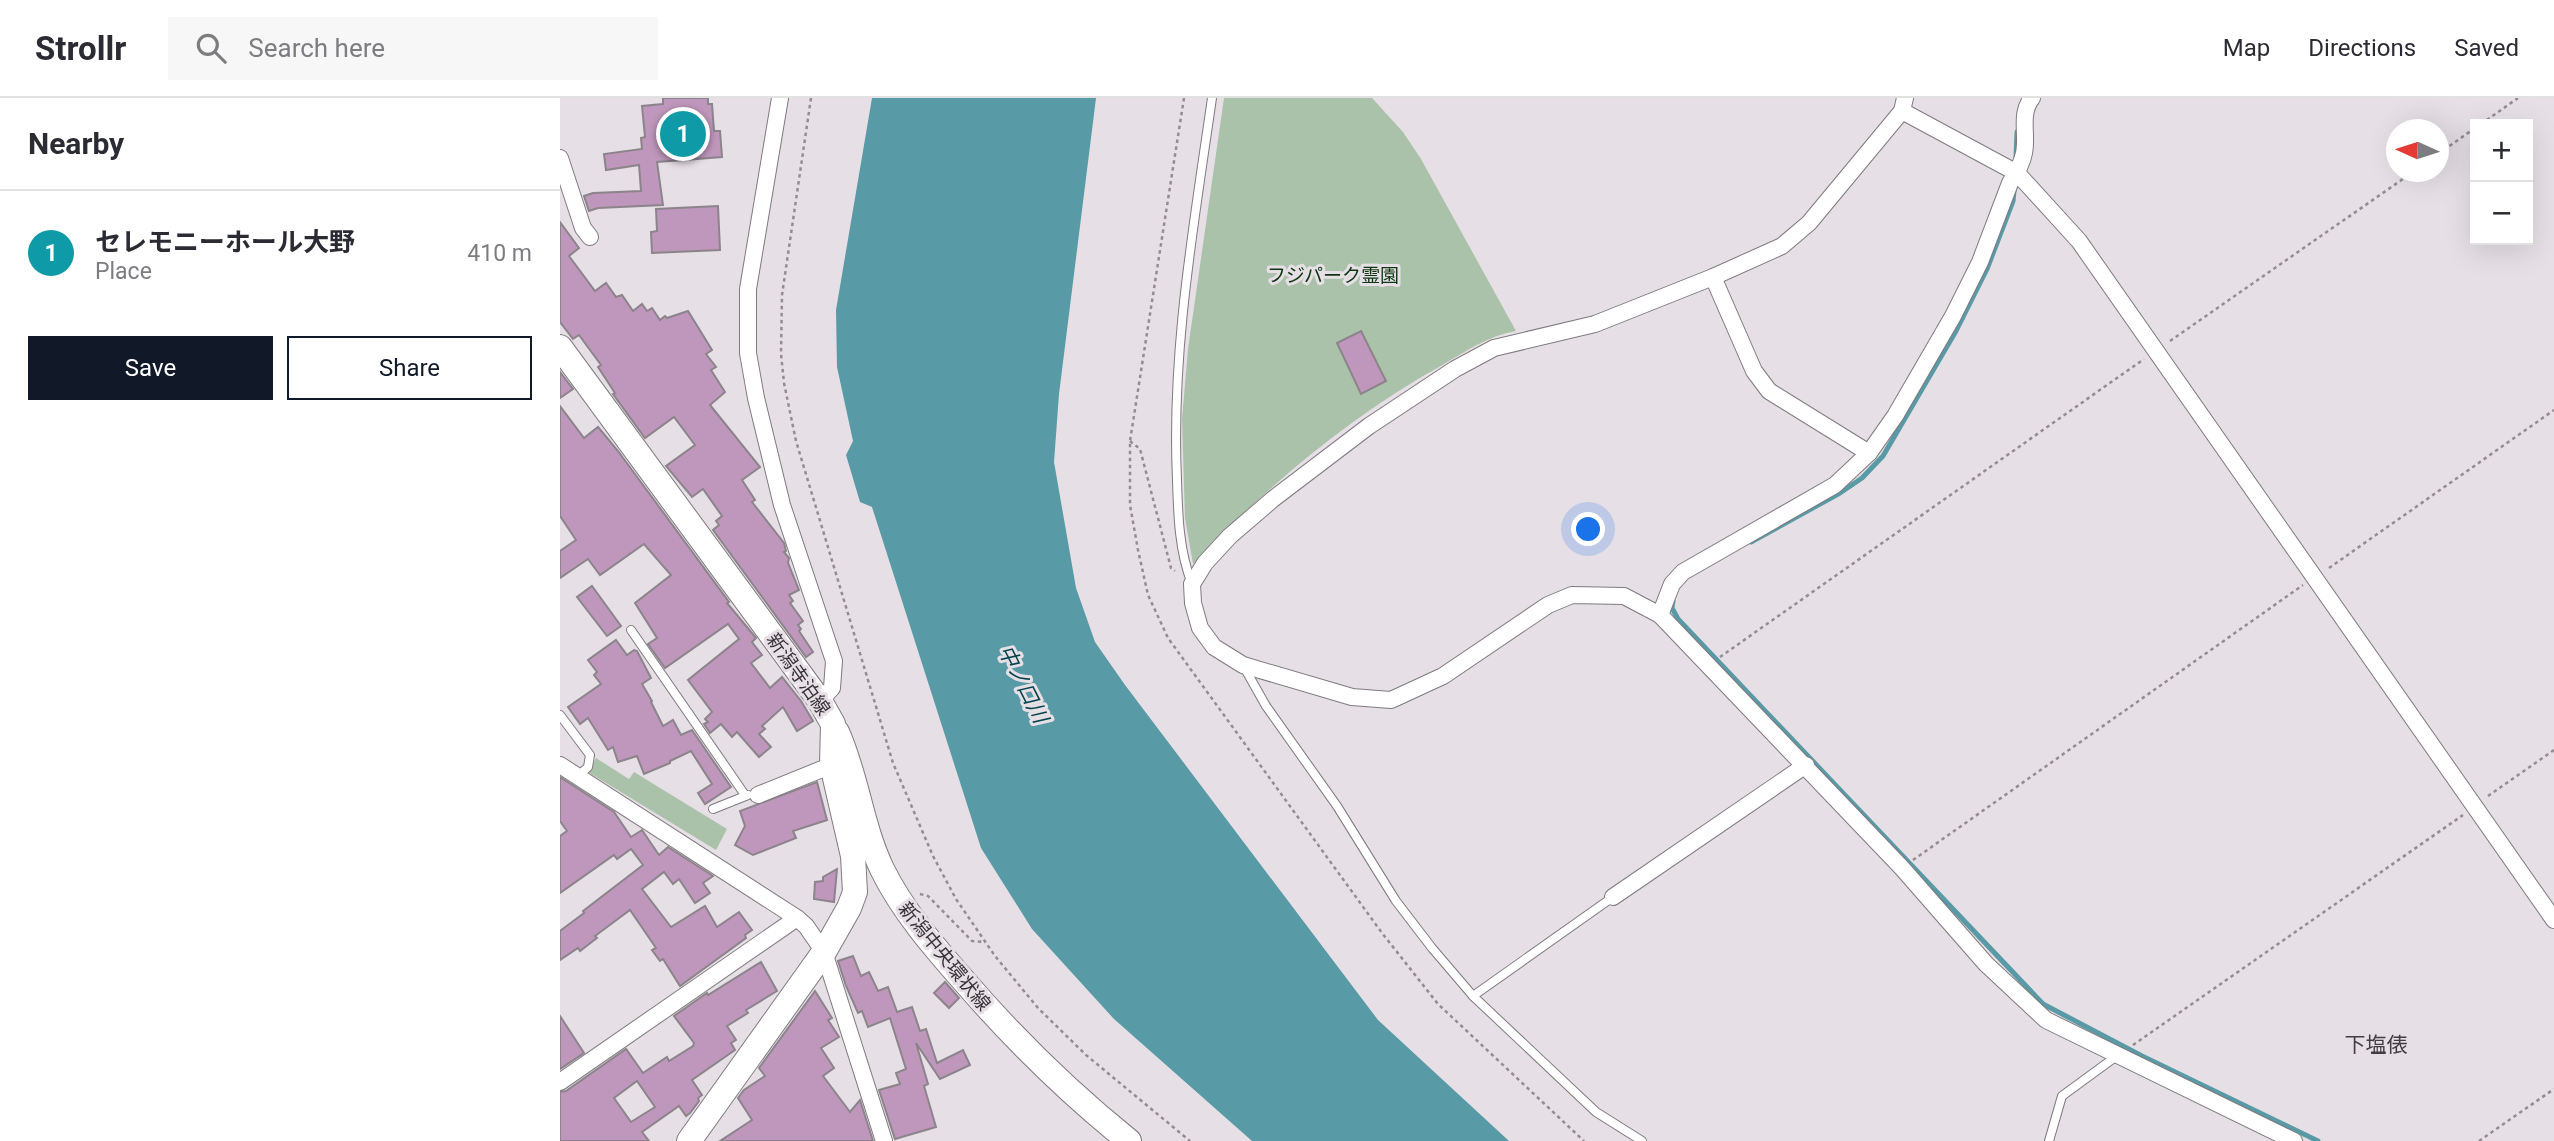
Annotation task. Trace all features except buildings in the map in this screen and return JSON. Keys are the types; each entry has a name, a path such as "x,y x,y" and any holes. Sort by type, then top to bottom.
{"main road":[{"name":"新潟寺泊線","path":"560,347 820,701 833,724 832,765 853,856 855,892 824,952 690,1141"},
{"name":"新潟中央環状線","path":"833,724 851,768 867,832 892,888 904,905 939,953 1020,1045 1084,1105 1129,1141"}],"street":[{"path":"780,98 748,289 748,353 782,505 834,661 832,688 820,701"},
{"path":"1660,615 1672,584 1683,572 1835,485 1869,453 1895,416 1953,316 1980,262 2024,152 2024,121 2032,98"},
{"path":"2294,1141 2046,1020 1986,964 1902,868 1806,765 1660,615 1623,596 1572,595 1548,605 1443,676 1391,700 1352,697 1243,664 1214,647 1200,628 1193,603 1192,584 1205,562 1273,499 1369,426 1455,369 1494,348 1595,324 1782,246 1809,223 1903,105 2017,173 2079,241 2554,920"},
{"path":"560,158 583,228 590,237"},
{"path":"1713,277 1754,371 1769,391 1869,453"},
{"path":"560,765 806,926 824,952 884,1141"},
{"path":"751,794 832,765"},
{"path":"1614,897 1806,765"},
{"path":"560,1082 797,918"}],"lane":[{"path":"1192,584 1186,568 1179,528 1175,434 1181,337 1212,98"},
{"path":"631,630 751,794 713,809"},
{"path":"1243,664 1266,706 1337,806 1396,901 1432,948 1473,996 1596,1112 1642,1141"},
{"path":"560,715 590,755 588,767 578,776"},
{"path":"1473,996 1614,897"},
{"path":"2049,1141 2062,1096 2119,1055"}],"path":[{"path":"811,98 782,295 781,354 788,409 821,529 893,763 933,856 957,900 985,942 1038,1008 1086,1055 1190,1141"},
{"path":"1184,98 1130,441 1130,505 1148,596 1168,638 1382,933 1438,1004 1584,1141"},
{"path":"2488,119 2518,98"},
{"path":"2449,146 2470,132"},
{"path":"1709,665 2399,182"},
{"path":"1902,868 2554,410"},
{"path":"1130,441 1140,449 1171,568 1192,584"},
{"path":"2119,1055 2554,750"},
{"path":"904,905 918,894 923,894 972,941 985,942"},
{"path":"2479,1141 2554,1089"}],"green space":[{"name":"フジパーク霊園","path":"1224,98 1372,98 1403,132 1421,159 1516,331 1496,336 1470,349 1409,385 1342,430 1280,480 1193,564 1185,518 1182,419 1188,349"},
{"path":"596,758 629,779 634,772 727,829 716,850 588,772"}],"water":[{"name":"中ノ口川","path":"872,98 1096,98 1059,394 1054,462 1076,588 1095,642 1378,1020 1509,1141 1252,1141 1114,1019 1032,929 981,848 872,507 860,502 846,455 853,441 837,367 836,310"}],"waterway":[{"path":"2016,157 2017,132"},
{"path":"1751,542 1840,493 1862,478 1883,456 1956,331 1987,269 2013,201 2014,191"},
{"path":"1673,601 1672,608 1678,619 2043,1004 2142,1056 2318,1141"}],"place":[{"name":"セレモニーホール大野","path":"683,134"}],"district":[{"name":"下塩俵","path":"2376,1045"}]}
